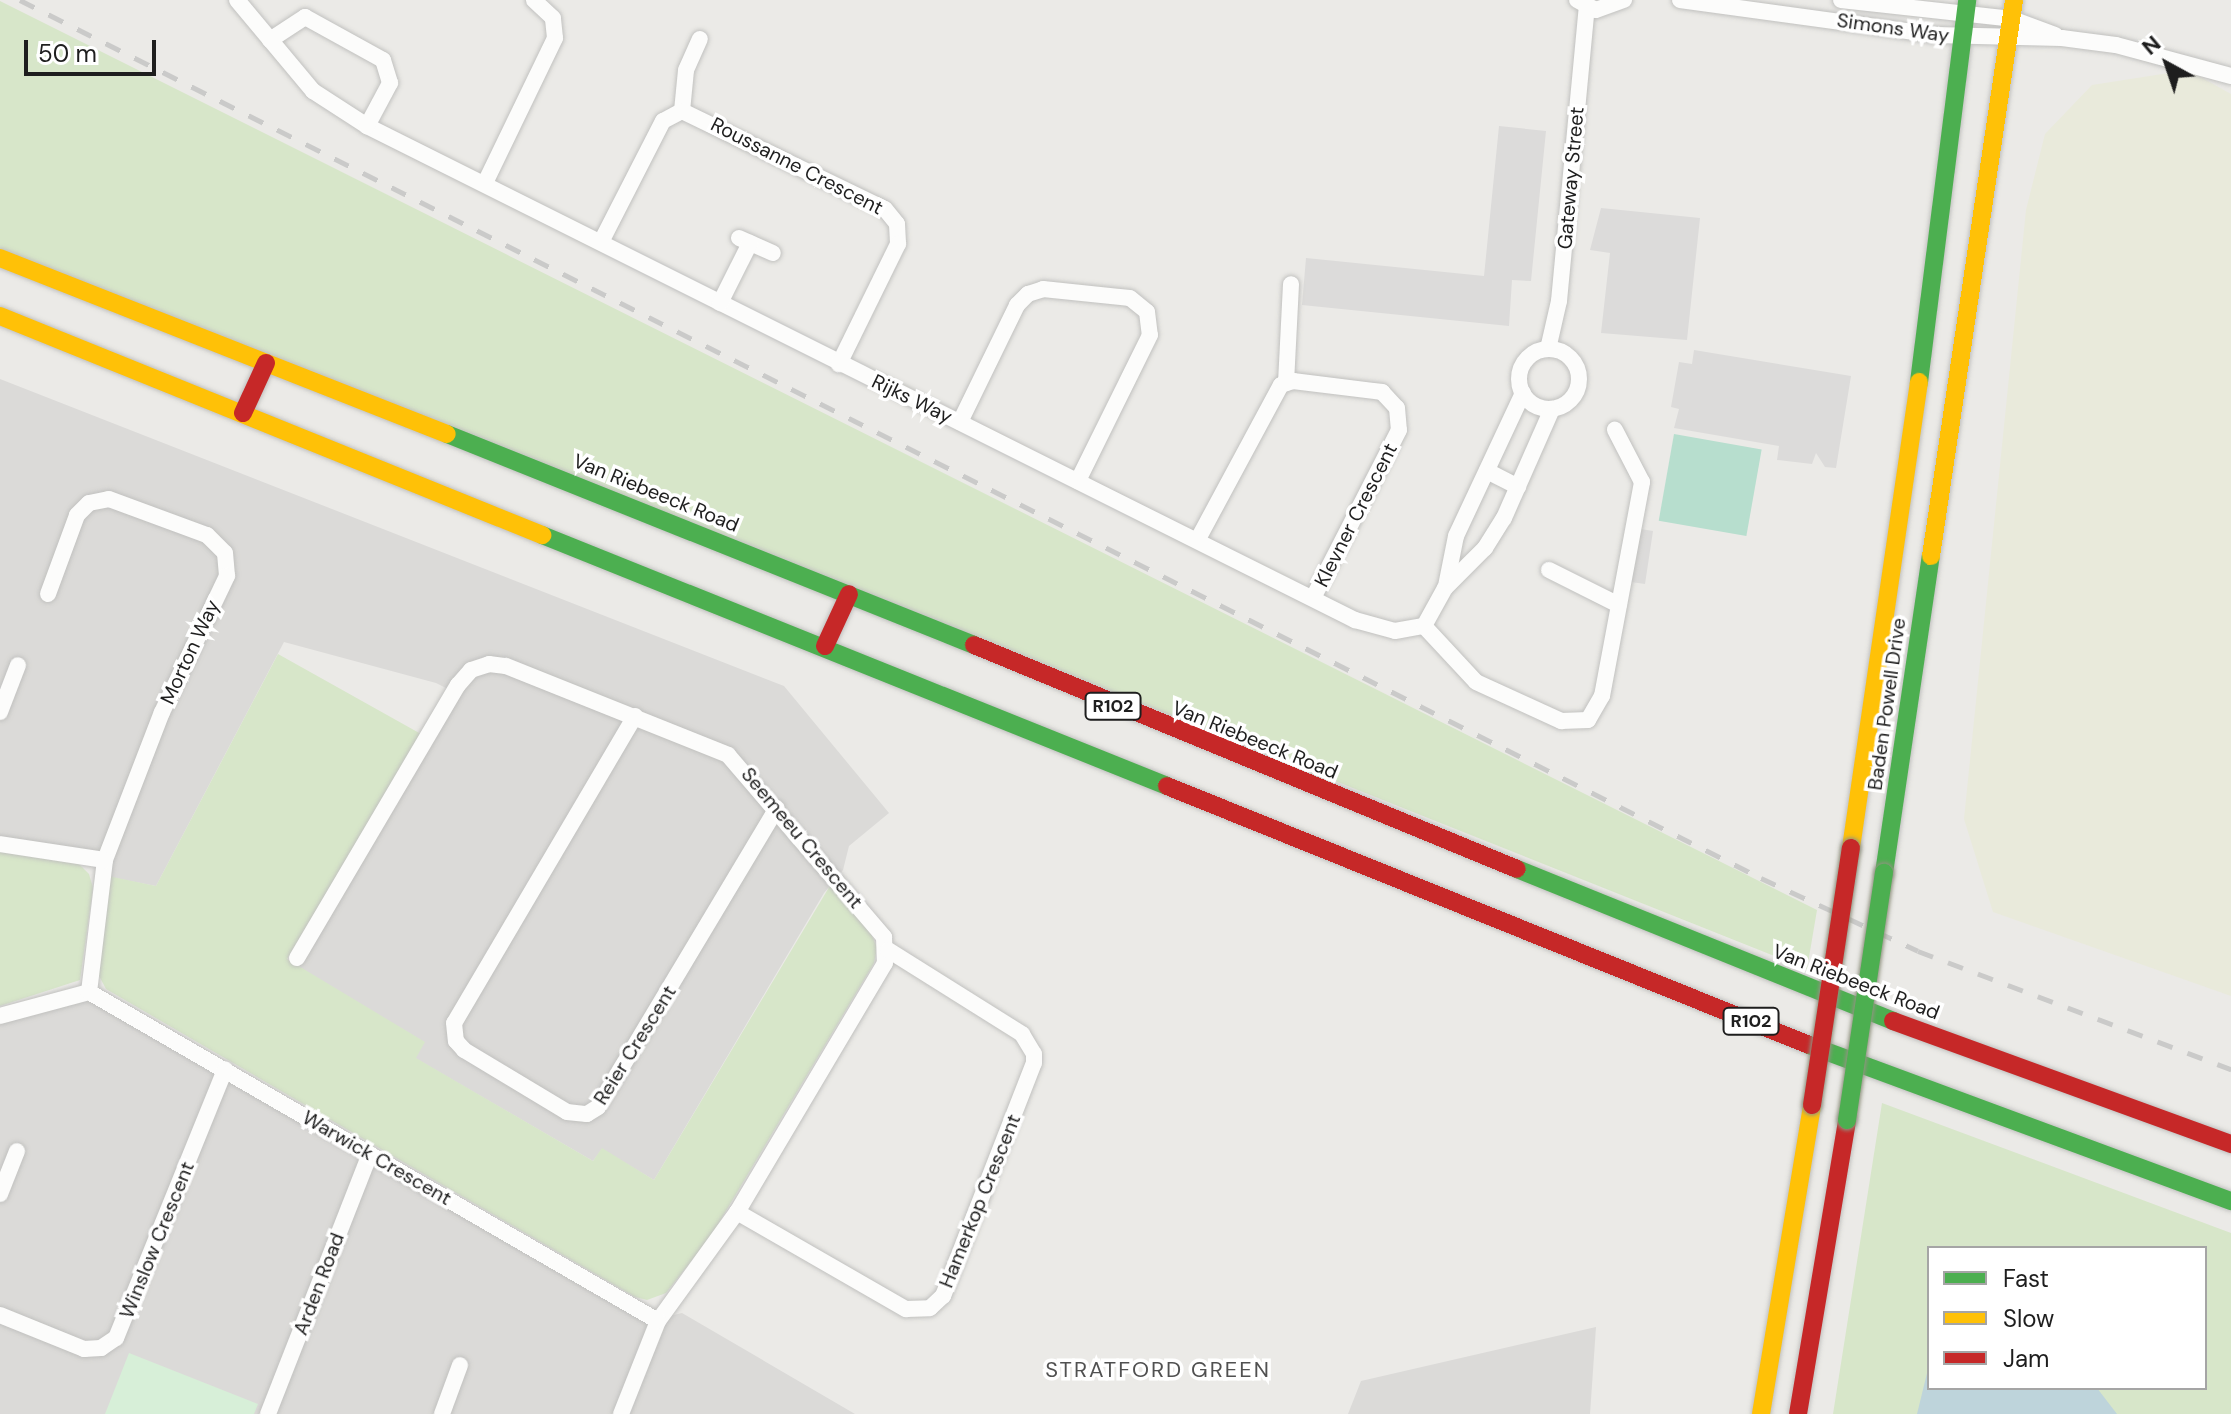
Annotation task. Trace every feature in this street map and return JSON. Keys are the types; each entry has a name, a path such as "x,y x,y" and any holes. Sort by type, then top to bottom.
{"main road":[{"name":"Baden Powell Drive","path":"1761,1414 1812,1105 1909,463 1966,6"},
{"name":"Baden Powell Drive","path":"1798,1414 1847,1120 2013,9"},
{"name":"Van Riebeeck Road","path":"0,258 849,594 1837,1000 2231,1144"},
{"name":"R102","path":"0,316 1841,1058 2231,1201"},
{"path":"243,413 266,363"},
{"path":"825,646 849,594"}],"street":[{"name":"Rijks Way","path":"237,0 313,91 367,126 839,364 1375,628 1424,626"},
{"path":"485,183 555,38 553,18 534,0"},
{"path":"1582,3 1606,9 1624,0"},
{"name":"Simons Way","path":"1680,0 1962,36 2010,40 2062,38"},
{"name":"Simons Way","path":"1841,0 2013,9 2062,38"},
{"name":"Gateway Street","path":"1548,349 1559,301 1582,3"},
{"path":"270,40 305,17 383,60 390,83 367,126"},
{"path":"2062,38 2116,45 2231,76"},
{"path":"601,242 663,121 682,111 686,70 700,39"},
{"name":"Roussanne Crescent","path":"682,111 871,202 894,218 898,244 839,364"},
{"path":"720,303 745,240 773,253"},
{"path":"1198,539 1273,394 1286,383 1291,284"},
{"path":"960,422 1017,305 1028,294 1043,289 1130,298 1147,312 1150,335 1078,481"},
{"path":"1445,588 1456,536 1523,393 1523,364 1548,349 1567,354 1579,380 1573,398 1552,409 1518,487 1485,548 1445,588 1424,626 1476,682 1537,712 1576,723 1588,720 1602,696 1642,482 1615,430"},
{"name":"Klevner Crescent","path":"1286,383 1375,389 1388,396 1400,415 1397,437 1313,598"},
{"path":"1523,393 1537,406 1552,409"},
{"path":"1487,471 1518,487"},
{"name":"Morton Way","path":"48,594 77,515 89,503 109,499 123,504 207,535 225,553 227,576 162,712 105,860 89,992"},
{"path":"1549,570 1619,605"},
{"path":"0,712 18,665"},
{"name":"Seemeeu Crescent","path":"297,958 471,670 506,666 728,755 777,808 880,932 888,950"},
{"name":"Reier Crescent","path":"635,716 454,1023 454,1035 464,1050 567,1112 587,1114 598,1107 777,808"},
{"path":"0,844 105,860"},
{"path":"621,1414 658,1321 737,1212 885,963 888,950"},
{"name":"Hamerkop Crescent","path":"737,1212 906,1309 930,1308 943,1296 1034,1063 1034,1054 1022,1034 888,950"},
{"path":"0,1016 89,992"},
{"name":"Warwick Crescent","path":"89,992 658,1321"},
{"name":"Winslow Crescent","path":"0,1315 84,1349 101,1348 116,1338 225,1069"},
{"path":"0,1194 17,1151"},
{"name":"Arden Road","path":"268,1414 370,1154"},
{"path":"442,1414 460,1365"}],"shaded area":[{"path":"2188,70 2231,94 2231,996 1993,912 1964,819 2026,210 2045,134 2092,85"},
{"path":"1499,126 1546,131 1531,281 1512,280 1509,326 1302,305 1306,258 1484,276"},
{"path":"1601,208 1700,218 1687,340 1601,333 1610,253 1590,250"},
{"path":"1694,350 1851,376 1836,468 1825,467 1816,453 1812,464 1777,460 1779,446 1674,428 1679,409 1671,407 1679,362 1692,364"},
{"path":"0,379 784,686 889,813 849,846 843,870 824,893 654,1180 602,1149 593,1161 415,1058 424,1042 292,963 452,691 436,683 284,642 156,886 104,876 106,861 0,845"},
{"path":"1641,529 1653,531 1645,584 1631,582"},
{"path":"91,991 657,1319 682,1313 855,1414 0,1414 0,1014"},
{"path":"1596,1327 1590,1414 1348,1414 1361,1381"}],"green space":[{"path":"0,1 1817,910 1807,969 0,249"},
{"path":"1674,434 1762,449 1746,536 1659,521"},
{"path":"278,654 421,734 287,959 425,1042 416,1058 593,1161 602,1148 654,1180 831,884 871,933 877,948 874,963 711,1236 666,1293 647,1300 635,1297 106,989 97,972 108,876 156,886"},
{"path":"0,849 78,863 89,874 93,888 80,980 0,1006"},
{"path":"1882,1103 2231,1233 2231,1414 1833,1414"},
{"path":"129,1353 258,1404 254,1414 105,1414"}],"water":[{"path":"1927,1373 1927,1390 2099,1390 2117,1414 1917,1414"}],"railway":[{"path":"20,0 1761,878 1918,951 2231,1069"}],"traffic: fast":[{"path":"1919,382 1967,0"},
{"path":"447,434 974,645"},
{"path":"542,535 1167,786"},
{"path":"1884,873 1931,556"},
{"path":"1517,869 1893,1021"},
{"path":"1847,1120 1884,873"},
{"path":"1809,1045 2231,1201"}],"traffic: slow":[{"path":"1931,556 2014,0"},
{"path":"0,258 447,434"},
{"path":"0,316 542,535"},
{"path":"1851,848 1919,382"},
{"path":"1761,1414 1812,1105"}],"traffic: jam":[{"path":"243,413 266,363"},
{"path":"825,646 849,594"},
{"path":"974,645 1517,869"},
{"path":"1167,786 1809,1045"},
{"path":"1812,1105 1851,848"},
{"path":"1893,1021 2231,1144"},
{"path":"1798,1414 1847,1120"}],"district":[{"name":"STRATFORD GREEN","path":"1158,1370"}]}
